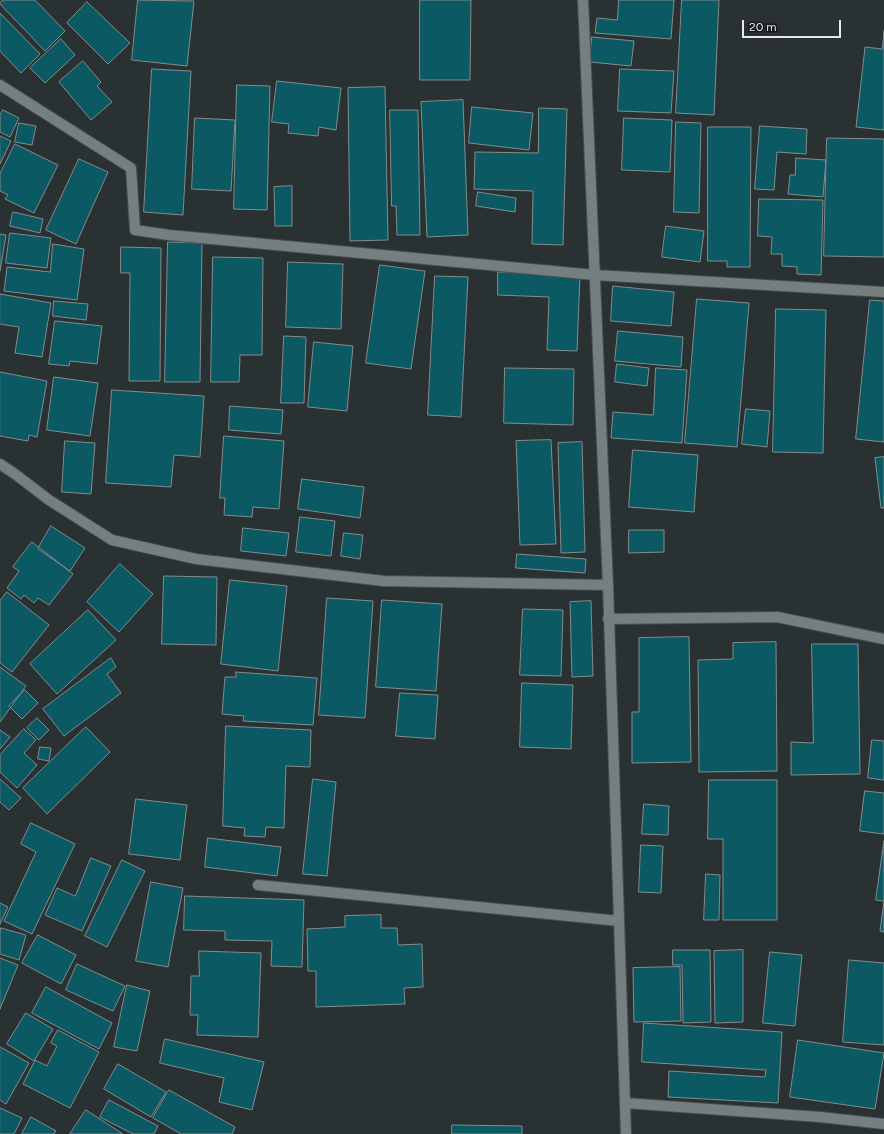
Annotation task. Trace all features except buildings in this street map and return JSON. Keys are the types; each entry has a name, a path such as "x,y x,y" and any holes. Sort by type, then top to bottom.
{"street":[{"path":"583,0 608,585 626,1134"},
{"path":"0,85 131,168 135,230 169,235 595,275 884,292"},
{"path":"0,464 49,500 112,540 196,559 384,581 608,585"},
{"path":"608,619 777,616 884,639"},
{"path":"258,885 619,921"},
{"path":"625,1103 820,1117 884,1124"}]}
